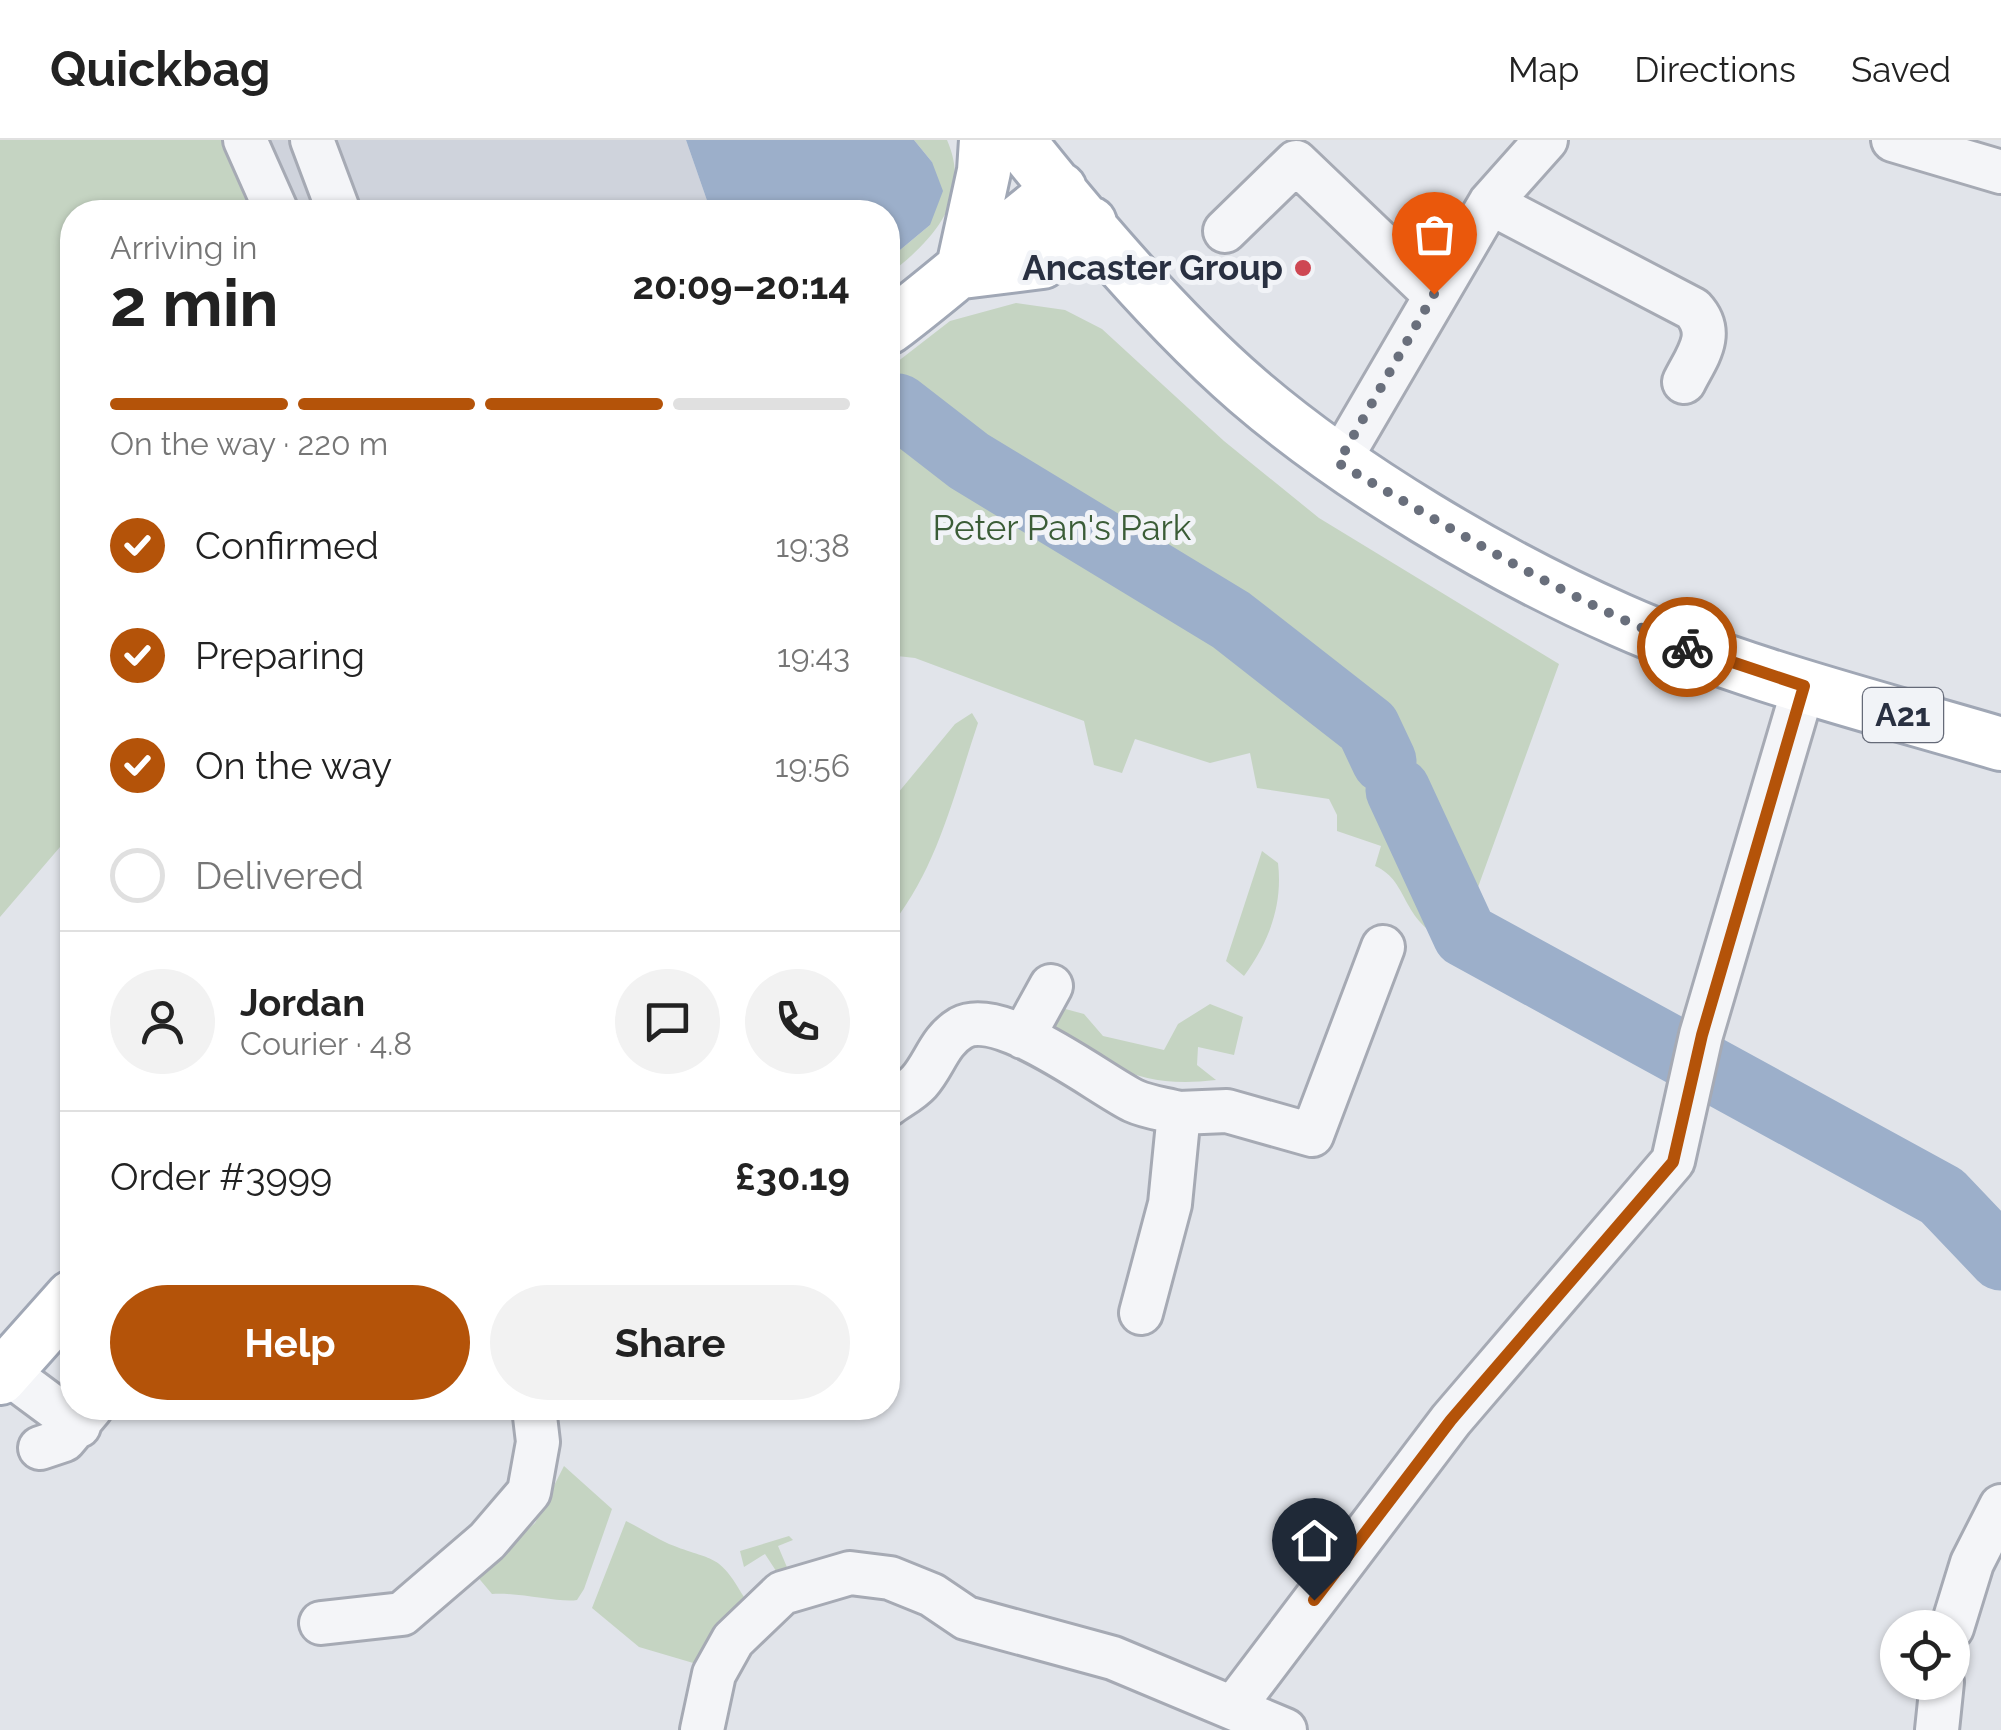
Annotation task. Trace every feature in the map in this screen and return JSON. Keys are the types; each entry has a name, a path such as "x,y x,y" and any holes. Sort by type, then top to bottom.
{"main road":[{"path":"962,272 984,171 986,140"},
{"name":"A21","path":"1018,140 1245,389 1338,463 1521,570 1619,620 1728,663 2001,744"},
{"path":"900,319 962,272 1042,262 1075,206"},
{"path":"3,1375 60,1311"}],"street":[{"path":"245,140 272,200"},
{"path":"276,140 300,200"},
{"path":"312,140 334,200"},
{"path":"1338,463 1490,203 1546,140"},
{"path":"1893,140 2001,172"},
{"path":"1225,231 1296,162 1434,294"},
{"path":"1490,203 1692,309 1702,320 1706,338 1684,382"},
{"path":"1232,1708 1451,1420 1673,1162 1702,1035 1804,686"},
{"path":"900,1096 918,1083 943,1042 964,1026 986,1026 1023,1037 1082,1066 1134,1101 1178,1114 1226,1111 1312,1135 1383,947"},
{"path":"1023,1037 1052,986"},
{"path":"1141,1313 1170,1204 1178,1114"},
{"path":"3,1375 60,1404"},
{"path":"40,1448 64,1440 82,1420"},
{"path":"321,1623 402,1614 487,1541 529,1492 538,1442 535,1420"},
{"path":"1958,1610 1972,1563 2001,1506"},
{"path":"702,1730 714,1674 733,1640 782,1593 850,1572 890,1578 932,1594 966,1618 1113,1658 1285,1730"},
{"path":"1937,1730 1940,1700"}],"shaded area":[{"path":"260,140 686,140 707,200 285,200"}],"green space":[{"path":"0,140 228,140 253,200 60,200 60,847 0,917"},
{"path":"914,140 947,140 954,162 951,200 932,234 900,265 900,250 930,225 932,162"},
{"name":"Peter Pan's Park","path":"1016,303 1065,310 1102,329 1224,441 1319,518 1559,664 1457,945 1424,926 1395,882 1375,866 1381,846 1337,831 1337,815 1329,799 1257,788 1250,753 1210,763 1135,739 1122,773 1094,765 1084,721 915,658 900,656 900,360 950,321"},
{"path":"972,713 978,723 934,853 900,913 900,790 955,724"},
{"path":"1262,851 1278,863 1276,908 1261,950 1244,976 1226,961"},
{"path":"1210,1004 1243,1017 1234,1055 1198,1047 1197,1065 1216,1080 1166,1081 1126,1071 1048,1025 1058,1007 1084,1014 1103,1036 1164,1050 1178,1024"},
{"path":"564,1466 612,1509 584,1589 577,1600 570,1601 492,1594 476,1575 535,1523"},
{"path":"626,1521 669,1544 714,1560 728,1572 744,1597 721,1626 700,1665 639,1647 592,1608"},
{"path":"789,1536 793,1540 778,1546 789,1572 780,1577 765,1554 744,1567 740,1551"}],"water":[{"path":"686,140 914,140 932,162 943,191 930,225 900,250 900,200 707,200"}],"waterway":[{"path":"900,408 969,461 1231,620 1368,727 1384,761"},
{"path":"1398,790 1465,935 1942,1196 2001,1258"}],"way so far":[{"path":"1434,294 1338,463 1521,570 1619,620 1687,647"}],"place":[{"name":"Ancaster Group","path":"1303,268"}],"route":[{"path":"1314,1600 1451,1420 1673,1162 1702,1035 1804,686 1687,647"}]}
